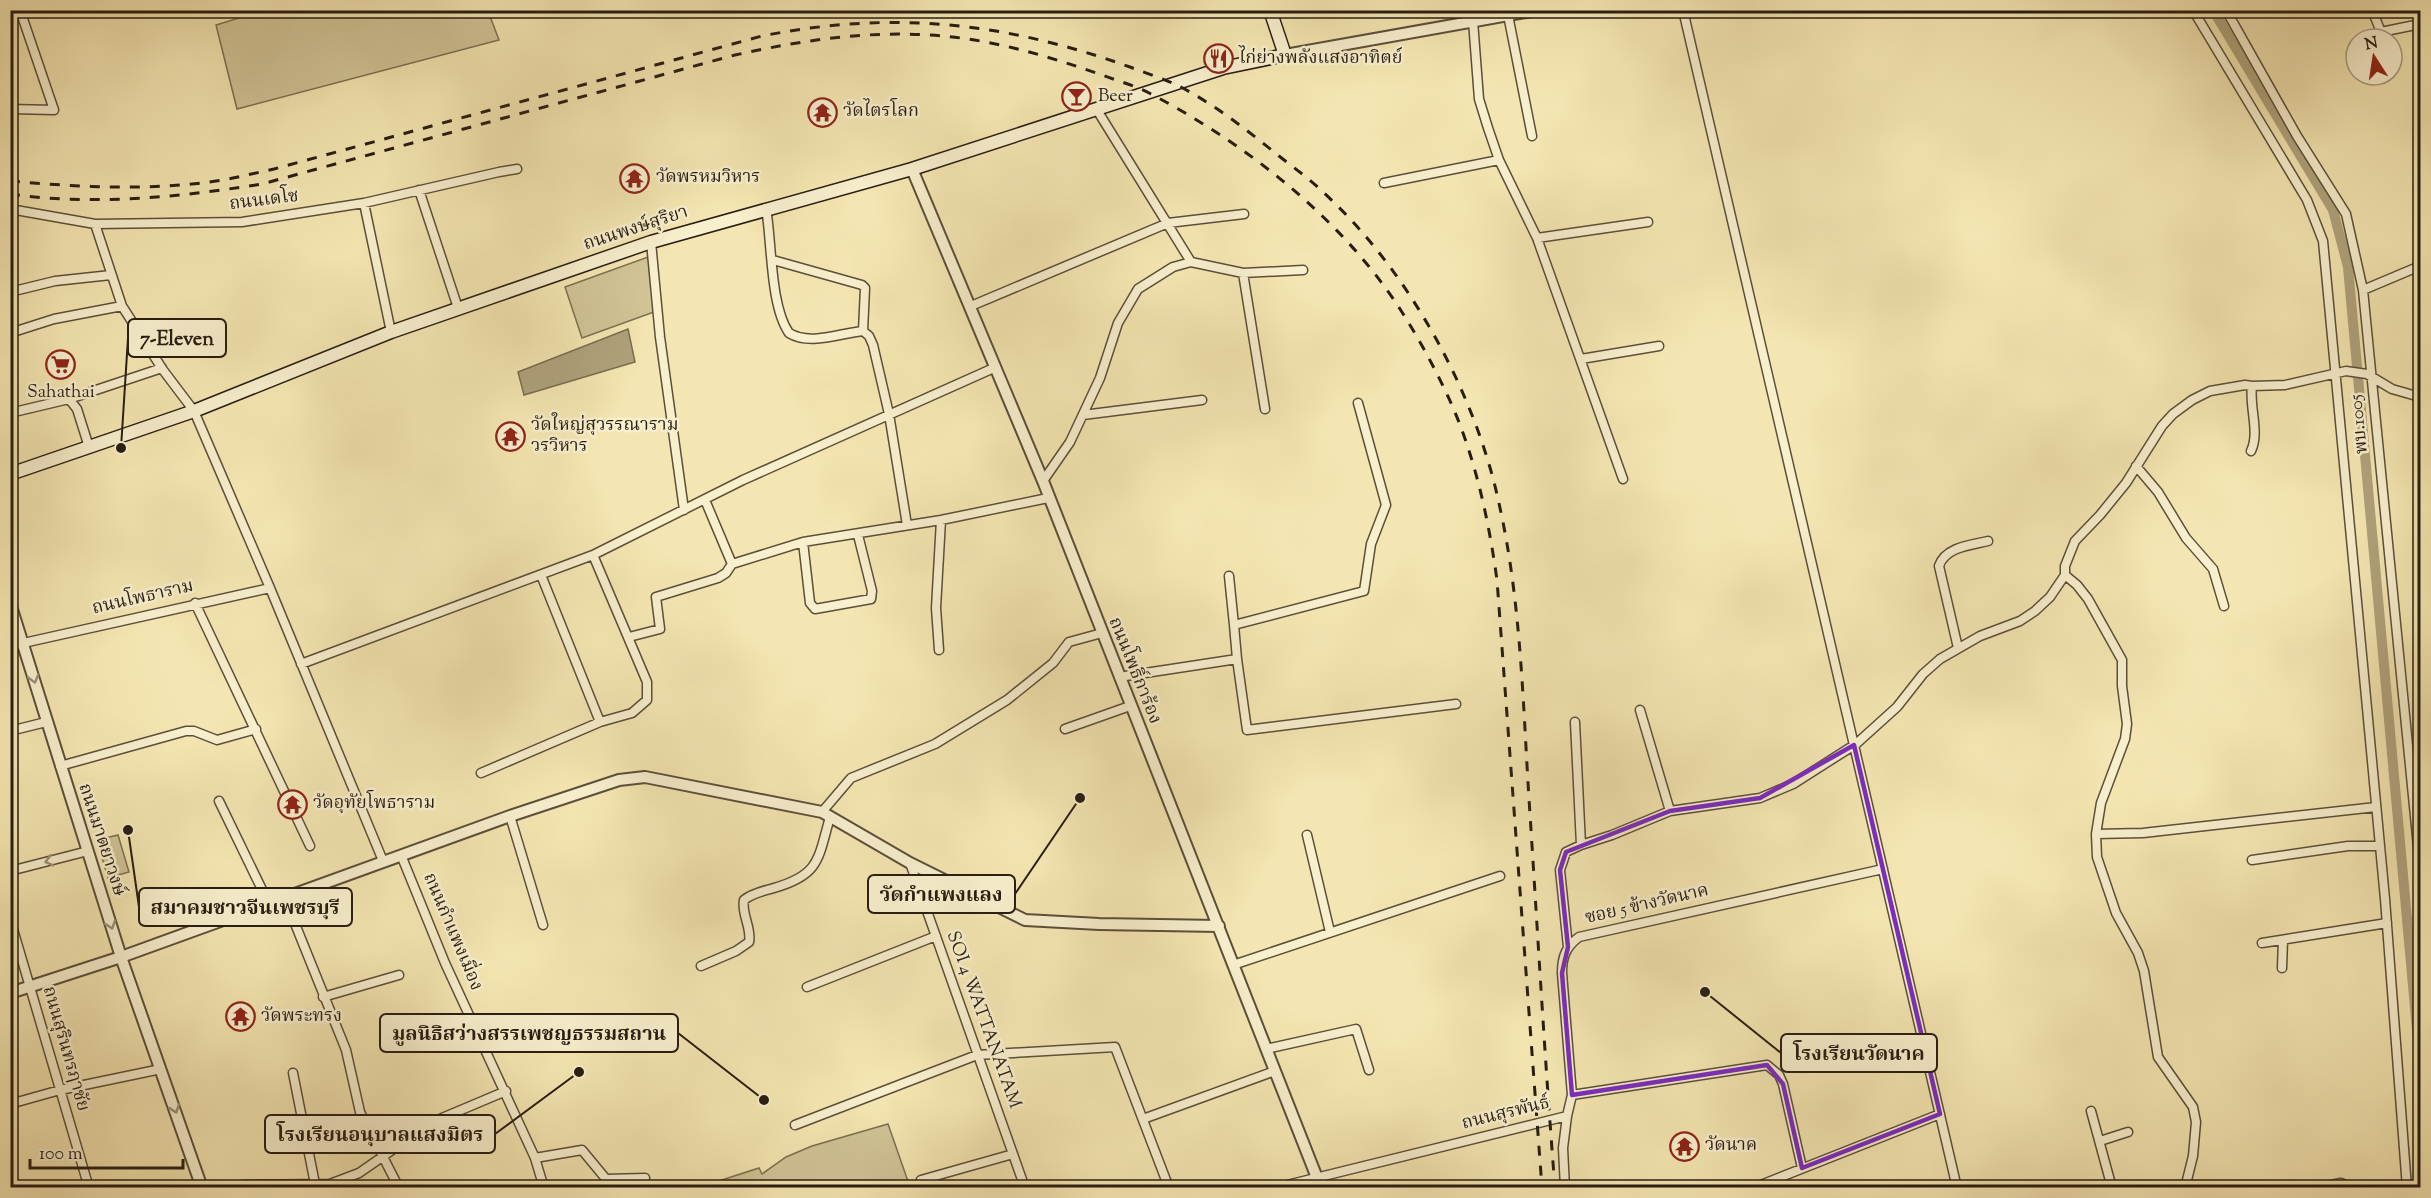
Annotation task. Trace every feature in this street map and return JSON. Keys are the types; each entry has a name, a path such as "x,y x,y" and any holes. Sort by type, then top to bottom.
{"main road":[{"path":"1270,10 1285,55"},
{"name":"ถนนพงษ์สุริยา","path":"10,474 194,411 458,308 651,242 912,169 1223,68 1285,55"}],"street":[{"path":"10,109 54,110 20,10"},
{"path":"1285,55 1537,10"},
{"path":"1683,10 1957,1188"},
{"path":"2193,10 2314,216 2323,241 2387,923 2407,1188"},
{"name":"พบ.1005","path":"2226,10 2297,136 2346,214 2357,254 2363,290 2421,867"},
{"path":"2372,10 2381,32 2421,24"},
{"path":"1508,15 1532,136"},
{"path":"1473,21 1479,99 1499,160 1537,238 1623,479"},
{"path":"1097,110 1191,262"},
{"path":"1384,183 1499,160"},
{"name":"ถนนเดโช","path":"10,209 95,224 242,222 364,203 517,169"},
{"name":"ถนนโพธิ์การ้อง","path":"912,169 1043,481 1319,1183"},
{"path":"419,190 458,308"},
{"path":"364,203 391,333"},
{"path":"766,208 779,307 789,333 797,337 819,338 862,331 869,336 878,358 907,525"},
{"path":"970,306 1168,223 1244,214"},
{"path":"1537,238 1648,222"},
{"path":"95,224 122,306 162,368 194,411 270,588 382,861"},
{"path":"651,242 660,337 684,510"},
{"path":"773,260 862,285 865,288 862,331"},
{"path":"1043,481 1070,442 1083,416 1100,378 1118,323 1138,289 1173,267 1191,262 1243,273 1303,270"},
{"path":"2363,290 2421,267"},
{"path":"1243,273 1265,409"},
{"path":"10,292 55,282 111,274"},
{"path":"10,333 54,319 122,306"},
{"path":"1581,359 1659,346"},
{"path":"301,664 593,555 743,480 996,367"},
{"path":"10,413 69,399 162,368"},
{"path":"1568,947 1560,870 1566,852 1612,836 1670,811 1760,798 1793,784 1854,745 1897,707 1923,674 1940,659 1980,636 2020,621 2050,597 2065,575 2065,566 2075,541 2126,483 2162,426 2192,400 2210,391 2245,385 2285,385 2346,372 2370,375 2392,389 2421,397"},
{"path":"2252,386 2251,403 2255,443 2252,451"},
{"path":"69,399 77,409 89,447"},
{"path":"1083,416 1202,400"},
{"path":"1234,625 1364,591 1371,544 1386,505 1358,403"},
{"path":"2136,466 2158,492 2186,538 2213,569 2224,606"},
{"path":"629,637 660,628 656,597 718,578 726,573 732,564 803,542 858,535 1048,498"},
{"path":"705,500 732,564"},
{"path":"939,650 936,608 941,520"},
{"path":"803,542 811,607 814,609 871,600 872,591 858,535"},
{"path":"1958,648 1939,566 1941,559 1948,553 1988,541"},
{"path":"481,772 600,722 632,712 647,700 647,682 593,555"},
{"path":"541,575 600,722"},
{"path":"2065,575 2088,599 2122,660 2126,731 2102,803 2096,834 2097,857 2116,913 2134,946 2144,971 2158,1057 2193,1107 2196,1122 2194,1144 2185,1188"},
{"path":"1229,576 1247,729 1456,704"},
{"name":"ถนนโพธาราม","path":"10,646 270,588"},
{"name":"ถนนมาตยาวงษ์","path":"10,603 121,957 202,1188"},
{"path":"195,603 310,846"},
{"path":"700,966 736,951 749,942 750,933 743,906 744,900 788,884 810,872 821,848 826,815 851,778 935,744 1007,700 1053,663 1069,642 1102,633"},
{"path":"1119,677 1237,659"},
{"path":"1065,729 1130,706"},
{"path":"1640,710 1670,811"},
{"path":"10,731 46,722"},
{"path":"1575,722 1581,845"},
{"path":"60,766 186,731 194,731 217,740 256,729"},
{"path":"10,993 121,957 285,899 382,861 510,816 619,780 645,777 826,815 910,863 1024,920 1219,926"},
{"path":"219,801 269,903"},
{"path":"2096,834 2142,833 2376,807"},
{"path":"510,816 543,925"},
{"path":"1307,835 1330,932"},
{"path":"2252,860 2329,848 2380,846"},
{"path":"10,871 88,851"},
{"name":"ถนนกำแพงเมี่อง","path":"400,855 445,963 535,1158 544,1188"},
{"name":"SOI 4 WATTANATAM","path":"910,863 1025,1188"},
{"name":"ซอย 5 ข้างวัดนาค","path":"1572,1095 1562,961 1568,947 1579,937 1883,869"},
{"path":"1233,965 1500,876"},
{"path":"285,899 346,1050 360,1112 399,1188"},
{"name":"ถนนสุรินทรฦาชัย","path":"10,919 89,1188"},
{"path":"2262,943 2387,923"},
{"path":"807,987 936,936"},
{"path":"2282,968 2283,940"},
{"path":"323,997 399,975"},
{"path":"1266,1049 1356,1029 1369,1070"},
{"path":"795,1125 978,1055 1115,1047 1169,1188"},
{"name":"ถนนสุรพันธ์","path":"1275,1188 1319,1183 1567,1116 1572,1095 1767,1065 1779,1075 1783,1084 1802,1168"},
{"path":"10,1104 60,1090 160,1069"},
{"path":"1143,1119 1275,1071"},
{"path":"293,1073 315,1184"},
{"path":"232,1188 243,1185 330,1184 359,1173 442,1118 506,1091"},
{"path":"2091,1111 2112,1188"},
{"path":"1753,1188 1940,1113"},
{"path":"1564,1188 1563,1148 1567,1116"},
{"path":"2100,1141 2128,1132"},
{"path":"535,1158 582,1150 606,1179 645,1178"},
{"path":"921,1180 1013,1154"},
{"path":"2316,1188 2341,1184 2351,1188"}],"highlighted area":[{"path":"1854,745 1940,1114 1802,1168 1783,1084 1767,1065 1572,1095 1562,973 1568,947 1560,870 1566,852 1670,811 1760,798"}],"shaded area":[{"path":"262,11 488,11 499,40 237,109 216,25"},
{"path":"648,257 654,312 582,338 565,287"},
{"path":"628,329 635,362 524,395 518,372"},
{"path":"118,835 129,872 108,878 97,840"},
{"path":"888,1124 910,1187 700,1187 759,1168 762,1174 786,1157 812,1146"}],"waterway":[{"path":"2213,10 2333,210 2348,267 2420,1063"}],"railway":[{"path":"10,181 139,187 216,181 274,169 762,36 857,24 948,25 1038,40 1130,67 1177,85 1204,100 1313,183 1355,224 1384,259 1411,297 1457,379 1475,422 1489,465 1507,546 1517,622 1555,1188"},
{"path":"10,194 41,198 105,200 200,193 262,184 735,55 807,41 879,34 950,37 1038,54 1145,91 1222,136 1289,186 1320,214 1350,244 1376,276 1406,318 1434,368 1454,411 1471,458 1484,506 1497,580 1542,1188"}],"place":[{"name":"ไก่ย่างพลังแสงอาทิตย์","path":"1218,59"},
{"name":"Beer","path":"1077,97"},
{"name":"วัดไตรโลก","path":"822,112"},
{"name":"วัดพรหมวิหาร","path":"635,178"},
{"name":"Sahathai","path":"61,364"},
{"name":"วัดใหญ่สุวรรณาราม วรวิหาร","path":"510,436"},
{"name":"7-Eleven","path":"121,448"},
{"name":"วัดกำแพงแลง","path":"1080,798"},
{"name":"วัดอุทัยโพธาราม","path":"292,804"},
{"name":"สมาคมชาวจีนเพชรบุรี","path":"128,830"},
{"name":"โรงเรียนวัดนาค","path":"1705,992"},
{"name":"วัดพระทรง","path":"240,1017"},
{"name":"โรงเรียนอนุบาลแสงมิตร","path":"579,1072"},
{"name":"มูลนิธิสว่างสรรเพชญธรรมสถาน","path":"764,1100"},
{"name":"วัดนาค","path":"1684,1146"}]}
